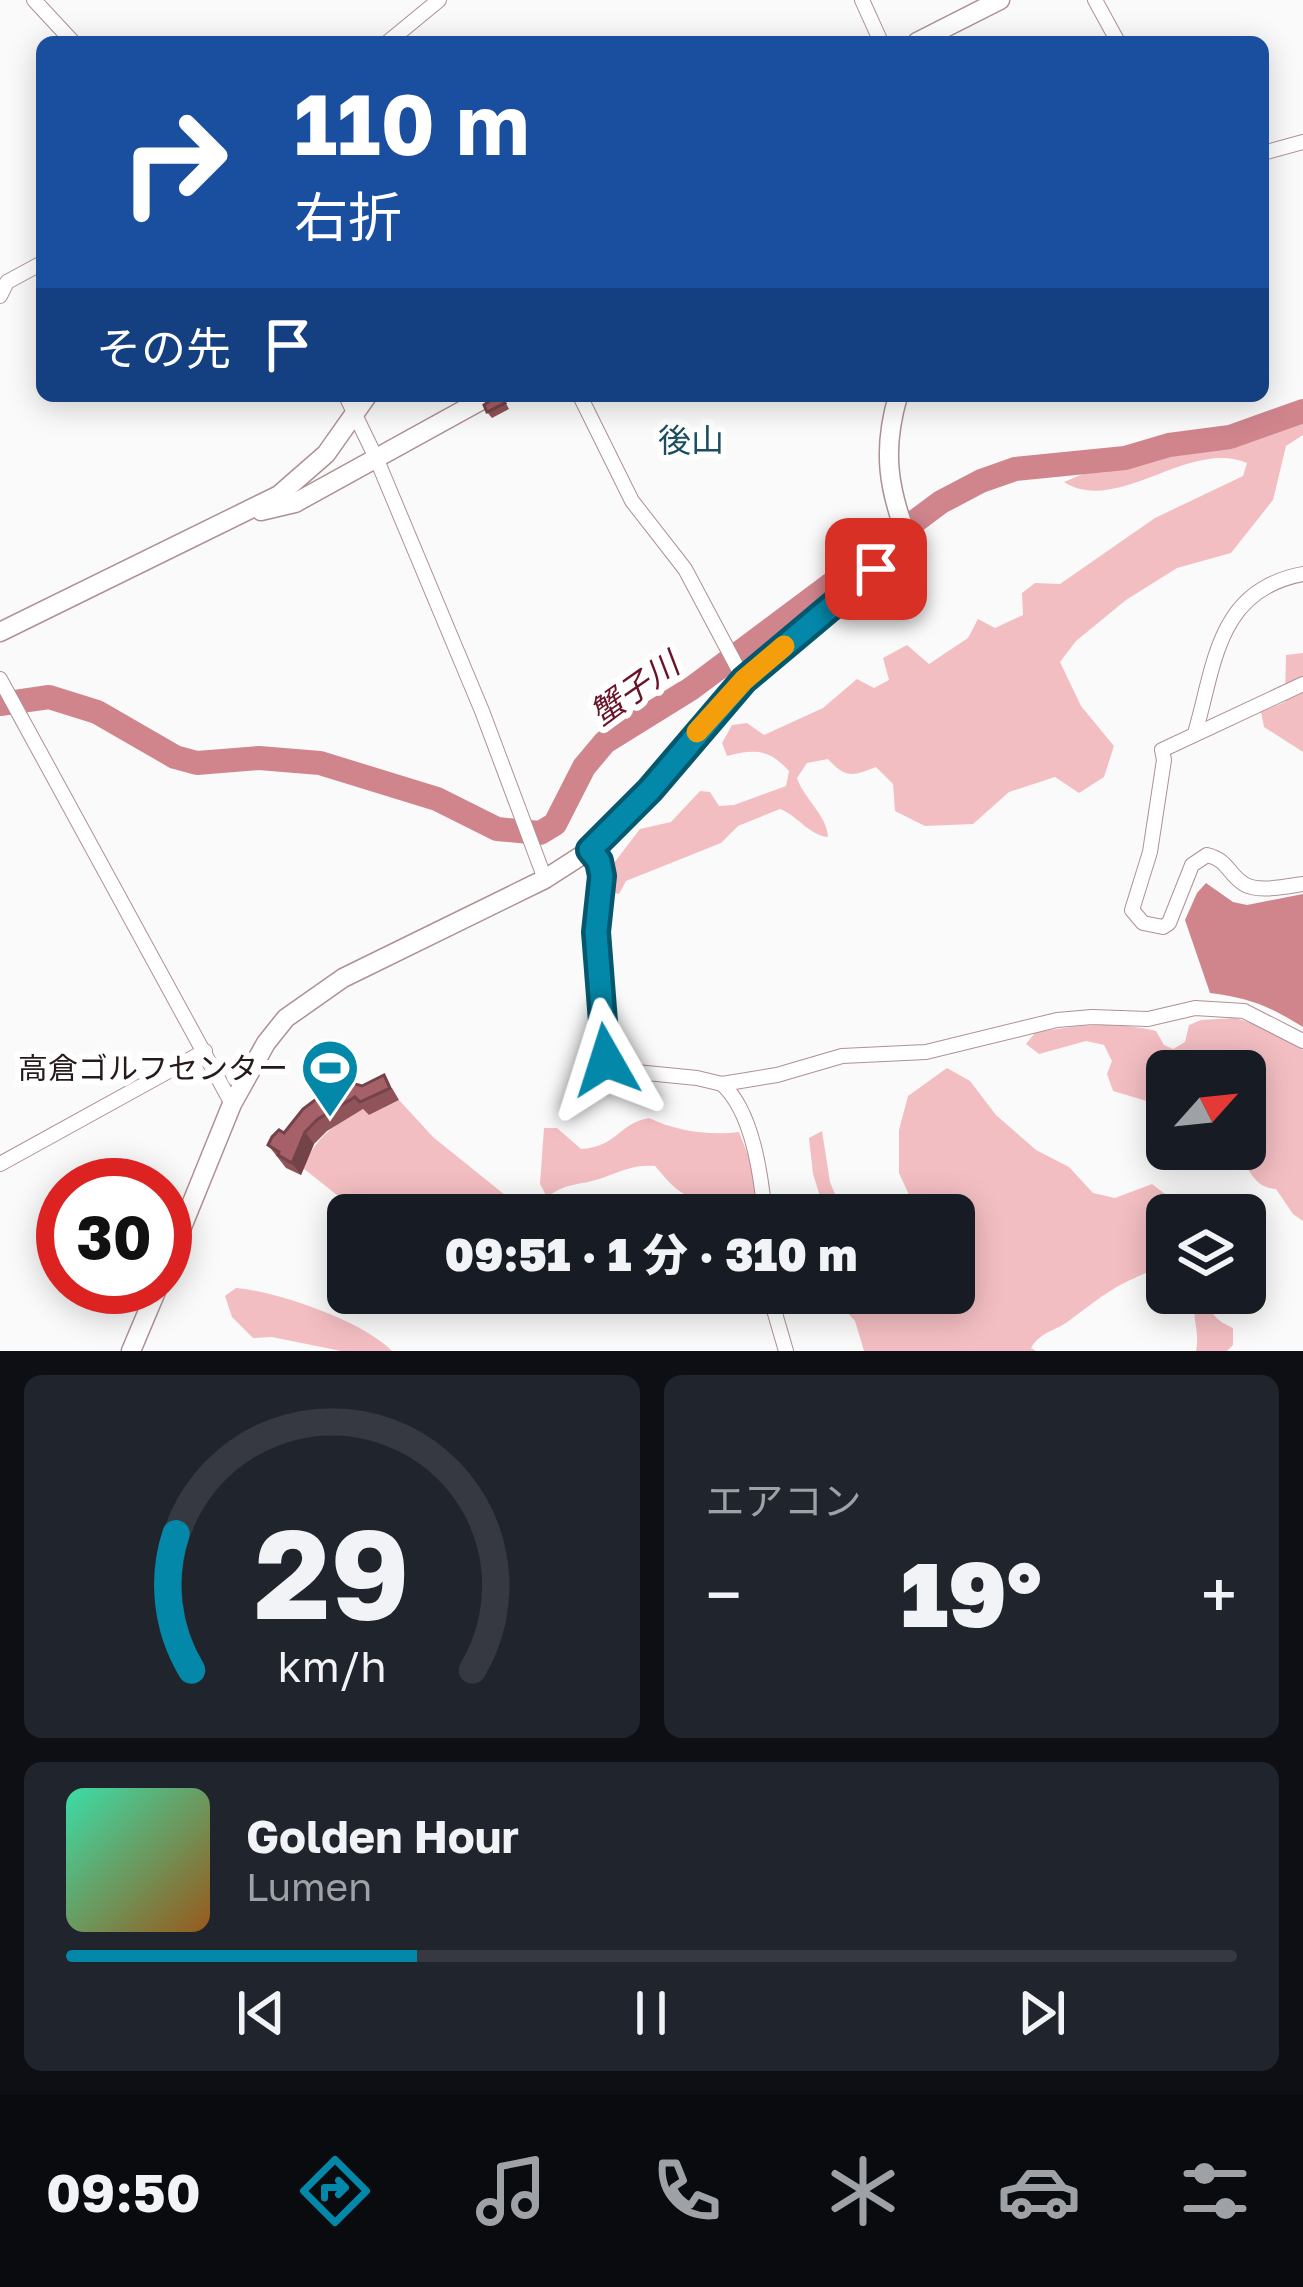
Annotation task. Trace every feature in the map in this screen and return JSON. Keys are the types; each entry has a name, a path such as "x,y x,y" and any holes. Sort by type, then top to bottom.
{"main road":[{"path":"929,36 1000,0"},
{"path":"0,632 250,512 302,477 326,454 356,402"},
{"path":"250,512 295,503 478,402"},
{"path":"192,1203 232,1104 266,1042 286,1018 343,978 545,879 590,850 650,790 736,666 909,542 891,499 886,463 896,402"},
{"path":"131,1351 147,1314"}],"street":[{"path":"34,0 67,36"},
{"path":"408,36 440,0"},
{"path":"862,0 878,36"},
{"path":"1094,0 1115,36"},
{"path":"1269,151 1303,142"},
{"path":"0,296 7,282 36,266"},
{"path":"357,402 545,879"},
{"path":"583,402 632,501 685,569 736,666"},
{"path":"1195,733 1222,632 1261,592 1303,574"},
{"path":"3,684 232,1104"},
{"path":"1303,684 1162,750 1165,760 1150,852 1133,900 1136,917 1156,927 1169,923 1192,865 1207,855 1226,862 1244,884 1253,887 1303,884"},
{"path":"590,850 602,876 596,932 606,1060 628,1074 722,1084 777,1075 842,1056 926,1052 1057,1020 1148,1019 1195,1009 1244,1011 1303,1041"},
{"path":"0,1164 205,1051"},
{"path":"722,1084 733,1097 757,1154 762,1194"},
{"path":"775,1314 786,1351"}],"shaded area":[{"path":"1303,418 1303,435 1286,446 1273,500 1231,553 1177,568 1126,600 1076,641 1060,662 1081,706 1114,746 1104,777 1079,793 1055,777 1009,792 973,824 925,826 895,811 893,784 876,767 850,774 828,759 807,763 797,778 824,821 828,837 780,809 738,826 721,843 626,881 619,894 611,892 614,863 640,829 671,822 700,791 710,792 719,806 786,786 789,771 775,758 754,752 727,756 722,743 732,725 747,723 764,735 823,708 857,679 874,688 889,680 883,658 907,645 929,664 968,638 978,619 995,628 1023,615 1022,593 1035,583 1060,584 1155,518 1243,476 1247,463 1202,460 1107,490 1084,490 1064,482 1123,463 1246,442"},
{"path":"1303,653 1303,752 1264,727 1261,712 1285,702 1286,655"},
{"path":"1206,883 1233,902 1247,905 1303,894 1303,1027 1259,1004 1210,993 1185,920"},
{"path":"1236,1018 1270,1030 1303,1050 1303,1221 1276,1189 1261,1185 1249,1170 1266,1170 1266,1050 1146,1050 1146,1101 1113,1091 1107,1074 1112,1061 1104,1045 1086,1041 1039,1054 1026,1044 1035,1033 1110,1025 1156,1031 1164,1045 1173,1049 1185,1042 1189,1025"},
{"path":"947,1068 970,1081 996,1115 1036,1150 1069,1167 1093,1193 1115,1198 1152,1184 1165,1194 1146,1194 1146,1273 1044,1335 1031,1348 1036,1351 864,1351 849,1314 975,1314 975,1194 909,1194 899,1173 899,1130 908,1096"},
{"path":"399,1100 433,1137 504,1194 336,1194 303,1168 335,1126 363,1109 369,1115"},
{"path":"649,1118 693,1131 739,1132 752,1165 755,1194 685,1194 655,1166 641,1166 545,1194 540,1184 544,1128 557,1128 581,1149 603,1144"},
{"path":"822,1131 835,1194 819,1194 809,1138"},
{"path":"236,1288 318,1309 361,1329 392,1351 341,1351 272,1337 253,1338 232,1317 225,1296"},
{"path":"1195,1314 1214,1314 1233,1328 1233,1345 1227,1351 1196,1351"}],"building":[{"path":"488,402 505,403 487,412 484,405"},
{"path":"384,1075 390,1088 360,1102 355,1097 318,1119 305,1132 292,1163 268,1145 279,1130 284,1133 303,1109 327,1091 345,1081 362,1086"}],"waterway":[{"name":"蟹子川","path":"0,704 49,697 97,712 175,757 197,763 259,758 320,763 437,799 497,829 540,833 555,824 584,767 605,742 692,688 941,502 1015,469 1125,458 1169,445 1230,437 1303,411"}],"slow traffic":[{"path":"697,732 744,680 784,646"}],"place":[{"name":"高倉ゴルフセンター","path":"330,1119"}],"district":[{"name":"後山","path":"691,439"}],"route":[{"path":"606,1060 596,932 602,876 590,850 650,790 744,680 876,569"}]}
